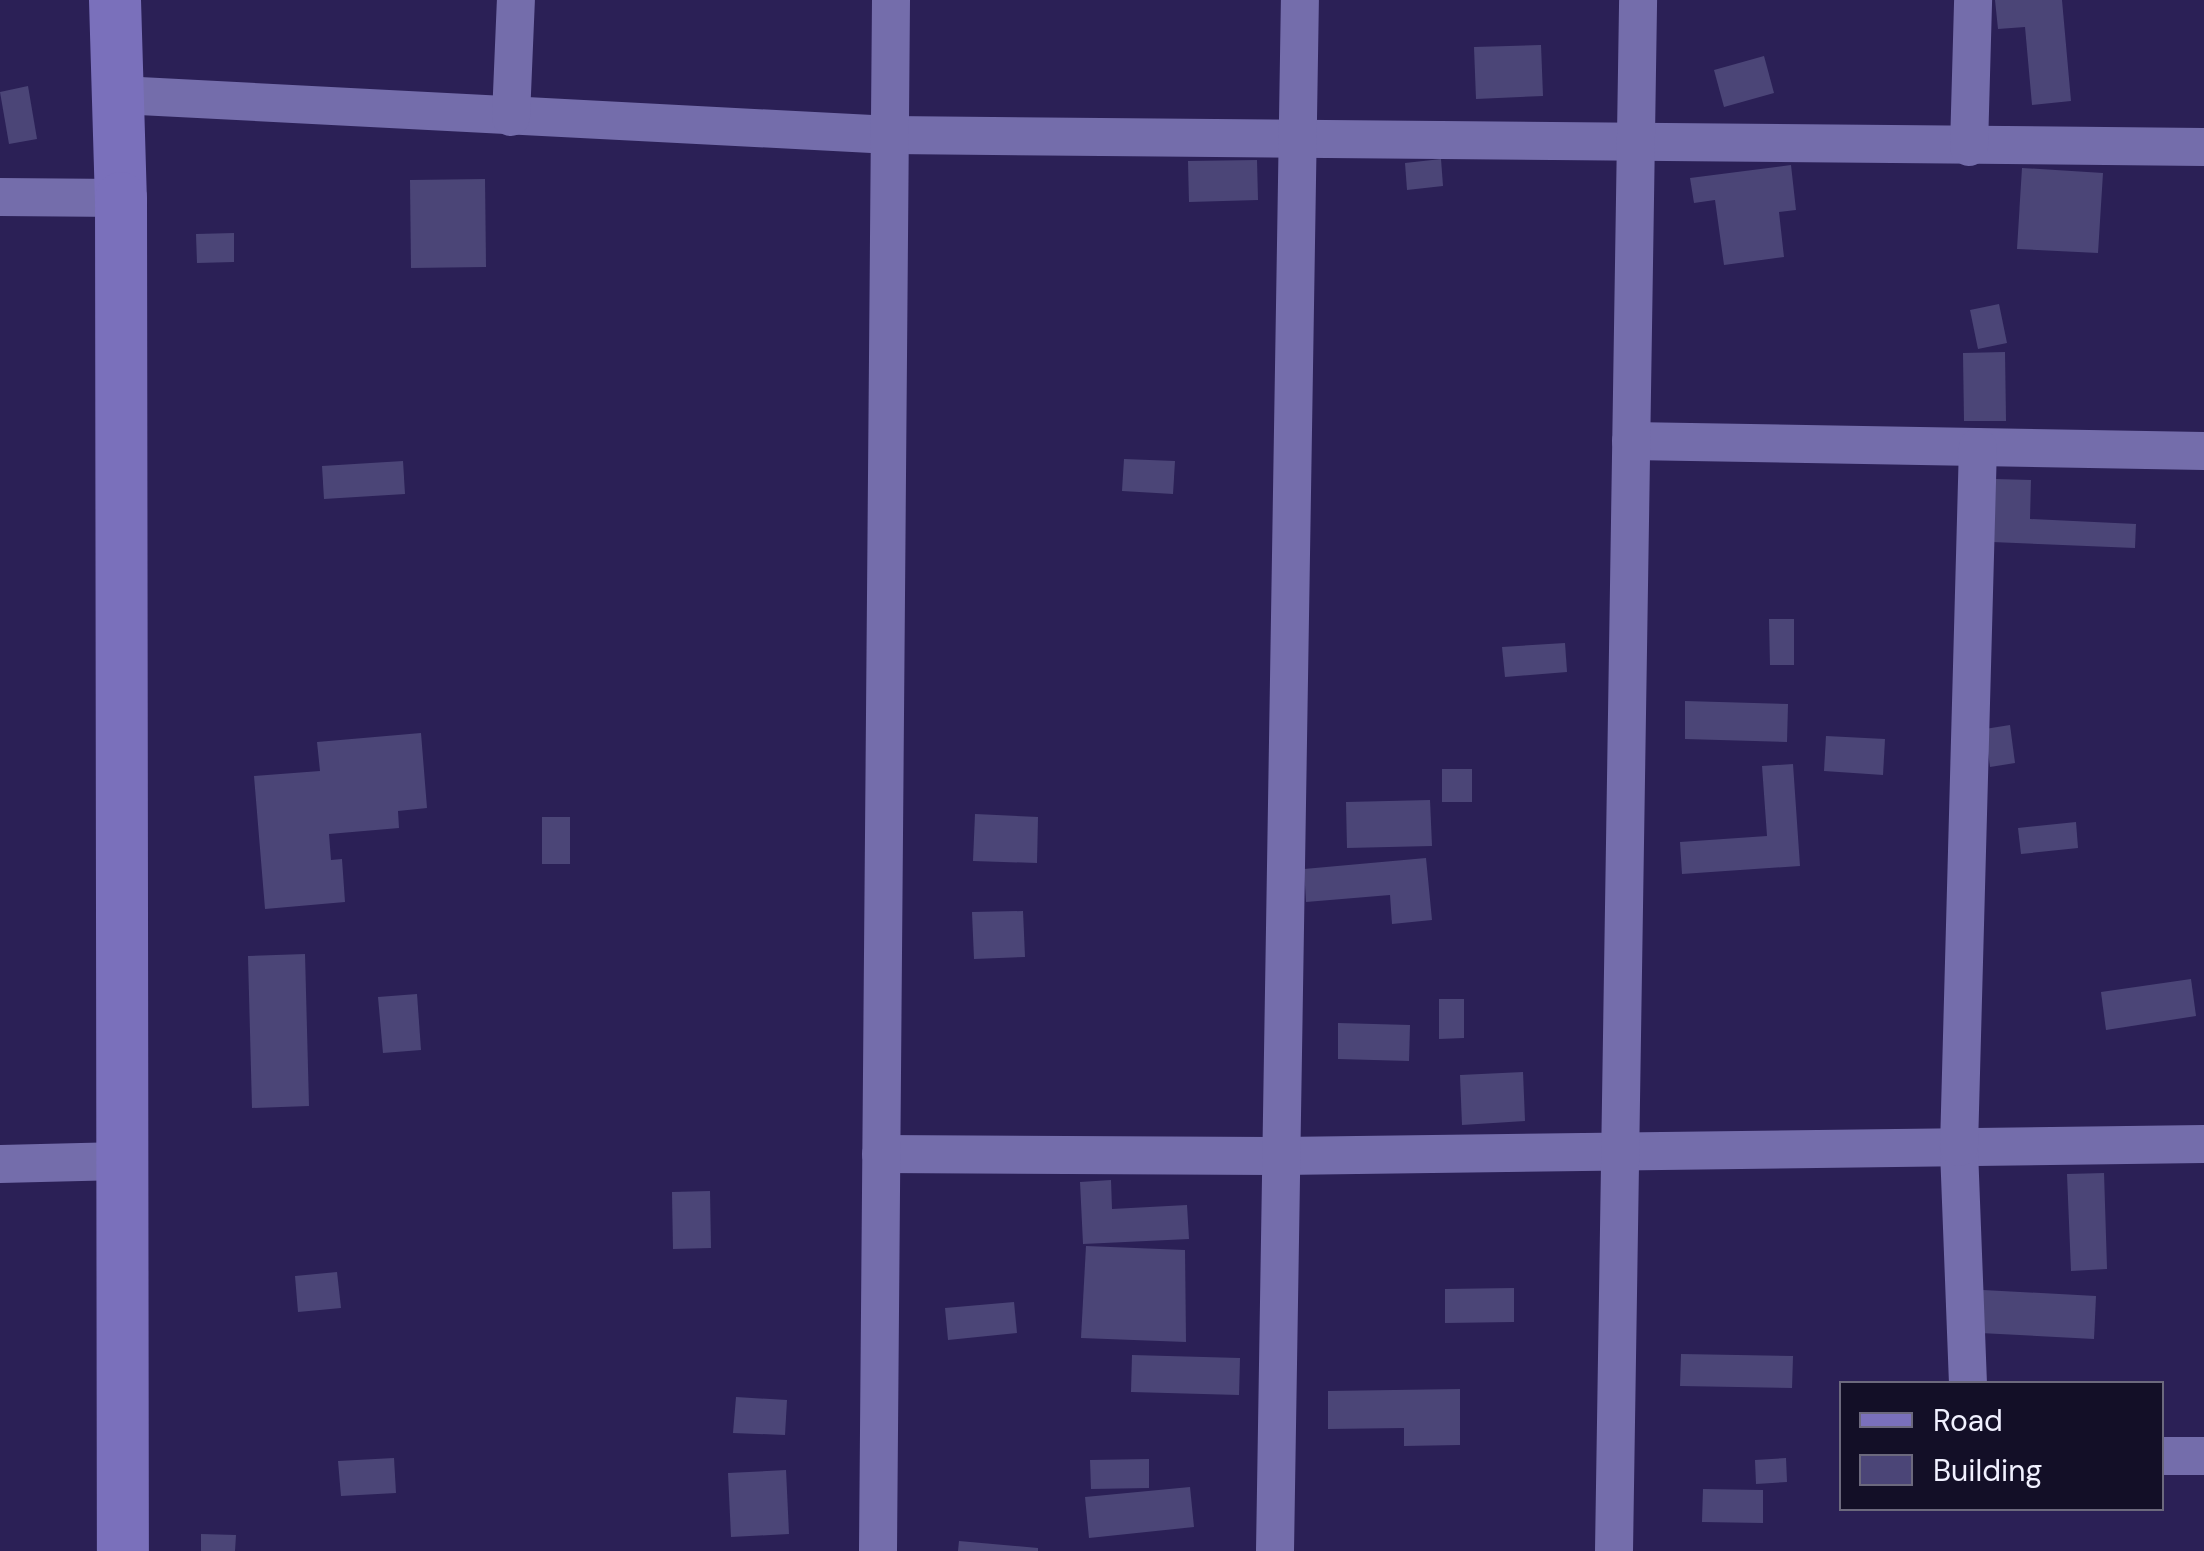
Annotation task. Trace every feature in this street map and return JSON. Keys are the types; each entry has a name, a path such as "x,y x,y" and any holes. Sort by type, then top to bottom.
{"main road":[{"path":"115,0 122,198 123,1551"}],"street":[{"path":"511,117 516,0"},
{"path":"878,1551 891,0"},
{"path":"1275,1551 1301,140 1300,0"},
{"path":"1614,1551 1638,0"},
{"path":"1968,148 1972,0"},
{"path":"120,95 891,135 1968,148 2204,147"},
{"path":"0,198 122,198"},
{"path":"1632,440 2204,450"},
{"path":"1968,1381 1959,1148 1978,447"},
{"path":"882,1154 1282,1156 2204,1144"},
{"path":"0,1164 122,1161"},
{"path":"2164,1456 2204,1456"}],"building":[{"path":"1995,0 2062,0 2071,101 2032,105 2025,27 1998,29"},
{"path":"1541,45 1543,96 1476,99 1474,47"},
{"path":"1764,56 1774,93 1724,107 1714,70"},
{"path":"28,86 37,139 9,144 0,92"},
{"path":"1441,159 1443,186 1407,190 1405,163"},
{"path":"1257,160 1258,200 1189,202 1188,161"},
{"path":"1791,165 1796,210 1779,212 1784,257 1724,265 1715,200 1694,203 1690,178"},
{"path":"2022,168 2103,173 2098,253 2017,249"},
{"path":"485,179 486,267 411,268 410,180"},
{"path":"234,233 234,262 197,263 196,234"},
{"path":"1999,304 2007,343 1978,349 1970,310"},
{"path":"2005,352 2006,421 1964,421 1963,353"},
{"path":"1124,459 1175,461 1173,494 1122,491"},
{"path":"403,461 405,494 324,499 322,466"},
{"path":"1995,479 2031,480 2030,519 2136,524 2135,548 1992,542"},
{"path":"1769,619 1794,619 1794,665 1770,665"},
{"path":"1565,643 1567,672 1505,677 1502,647"},
{"path":"1685,701 1788,704 1787,742 1685,739"},
{"path":"2010,725 2015,763 1990,767 1985,729"},
{"path":"421,733 427,808 398,811 399,828 329,834 331,860 342,859 345,902 265,909 254,776 320,771 317,742"},
{"path":"1826,736 1885,739 1883,775 1824,771"},
{"path":"1793,764 1800,866 1682,874 1680,842 1767,836 1762,766"},
{"path":"1442,769 1472,769 1472,802 1442,802"},
{"path":"1430,800 1432,846 1347,848 1346,802"},
{"path":"975,814 1038,817 1037,863 973,861"},
{"path":"542,817 570,817 570,864 542,864"},
{"path":"2076,822 2078,848 2021,854 2018,828"},
{"path":"1426,858 1432,920 1392,924 1390,895 1306,902 1304,869"},
{"path":"1023,911 1025,957 974,959 972,912"},
{"path":"305,954 309,1106 252,1108 248,956"},
{"path":"2191,979 2196,1016 2106,1030 2101,992"},
{"path":"417,994 421,1050 383,1053 378,997"},
{"path":"1439,999 1464,999 1464,1038 1439,1039"},
{"path":"1338,1023 1410,1025 1409,1061 1338,1059"},
{"path":"1523,1072 1525,1121 1462,1125 1460,1075"},
{"path":"2104,1173 2107,1269 2071,1271 2067,1174"},
{"path":"1111,1180 1112,1209 1187,1205 1189,1239 1083,1244 1080,1182"},
{"path":"710,1191 711,1248 673,1249 672,1192"},
{"path":"1086,1246 1185,1250 1186,1342 1081,1338"},
{"path":"337,1272 341,1308 298,1312 295,1276"},
{"path":"1514,1288 1514,1322 1445,1323 1445,1289"},
{"path":"1983,1290 2096,1296 2094,1339 1980,1333"},
{"path":"1014,1302 1017,1333 948,1340 945,1308"},
{"path":"1681,1354 1793,1356 1792,1388 1680,1386"},
{"path":"1132,1355 1240,1358 1239,1395 1131,1392"},
{"path":"1460,1389 1460,1445 1404,1446 1404,1428 1328,1429 1328,1391"},
{"path":"736,1397 787,1400 785,1435 733,1433"},
{"path":"394,1458 396,1493 341,1496 338,1461"},
{"path":"1786,1458 1787,1482 1756,1484 1755,1460"},
{"path":"1149,1459 1149,1488 1091,1489 1090,1460"},
{"path":"786,1470 789,1534 731,1537 728,1473"},
{"path":"1190,1487 1194,1527 1089,1538 1085,1497"},
{"path":"1703,1489 1763,1490 1763,1523 1702,1522"},
{"path":"201,1534 236,1535 235,1551 201,1551"},
{"path":"959,1541 1038,1548 1038,1551 958,1551"}]}
